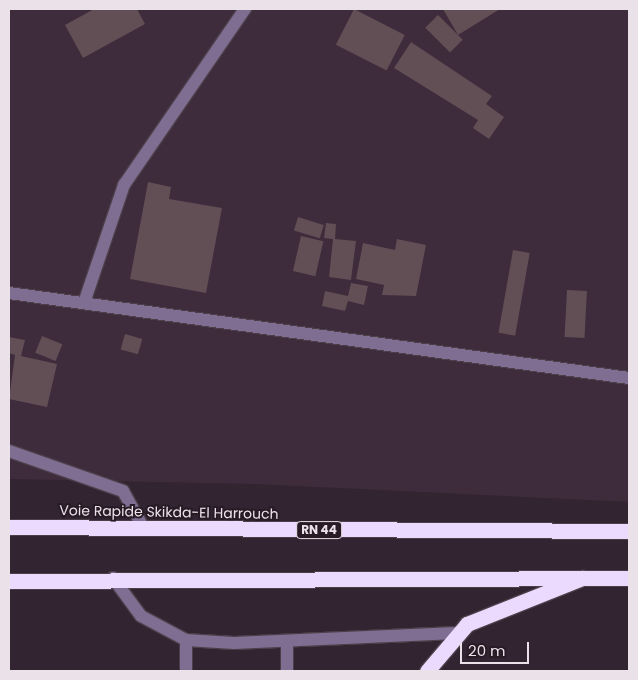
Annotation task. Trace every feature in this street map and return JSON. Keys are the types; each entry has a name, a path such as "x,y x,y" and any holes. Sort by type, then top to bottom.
{"highway":[{"name":"Voie Rapide Skikda-El Harrouch","path":"9,527 629,531"},
{"path":"9,581 113,578 629,578"},
{"path":"427,671 456,633 479,618 544,597 583,578"}],"lane":[{"path":"84,303 124,185 245,9"},
{"path":"9,293 629,378"},
{"path":"9,451 123,491 143,527"},
{"path":"113,578 141,616 186,640 287,641 456,633"},
{"path":"186,640 186,671"},
{"path":"287,641 287,671"}],"shaded area":[{"path":"9,9 629,9 629,502 253,484 9,479"}],"building":[{"path":"94,9 137,9 145,24 83,58 65,25"},
{"path":"354,9 405,35 387,71 336,45"},
{"path":"443,9 500,9 458,35"},
{"path":"438,15 463,40 450,52 425,28"},
{"path":"411,42 492,96 486,104 504,117 489,139 473,128 478,120 394,68"},
{"path":"148,182 171,187 169,199 222,208 206,293 130,279"},
{"path":"298,217 324,225 320,238 294,230"},
{"path":"326,223 336,224 335,239 356,241 351,280 329,277 333,239 324,238"},
{"path":"301,236 323,241 315,276 293,271"},
{"path":"397,239 426,245 416,296 382,295 384,285 356,279 363,243 395,250"},
{"path":"513,250 530,253 515,336 498,333"},
{"path":"351,283 368,286 364,305 348,301 345,311 322,306 325,291 348,296"},
{"path":"567,290 587,291 585,338 565,337"},
{"path":"125,334 142,339 138,354 121,349"},
{"path":"42,336 62,344 56,361 35,353"},
{"path":"9,337 25,340 21,356 57,364 47,407 9,399 15,355 9,353"}]}
